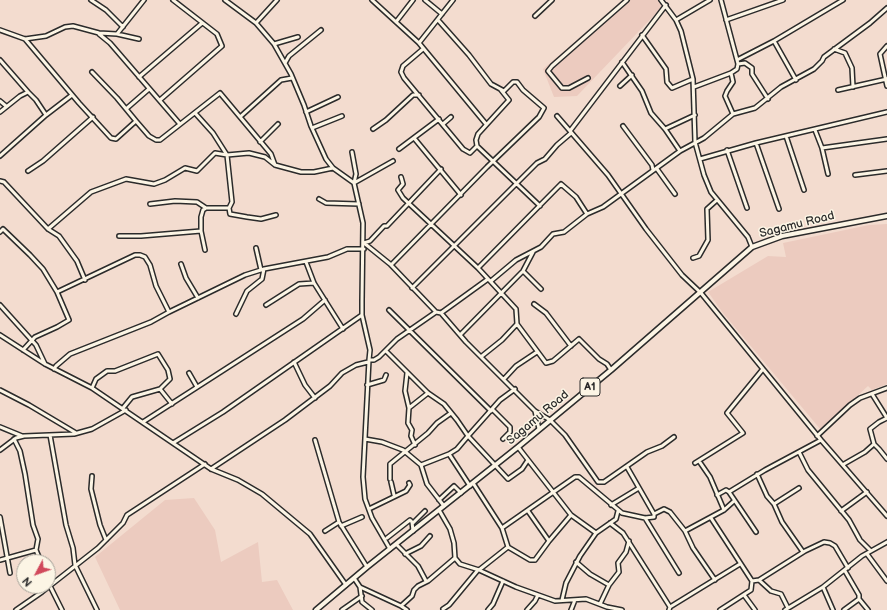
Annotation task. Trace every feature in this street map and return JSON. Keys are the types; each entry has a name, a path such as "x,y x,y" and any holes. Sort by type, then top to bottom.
{"highway":[{"name":"Sagamu Road","path":"316,610 611,370 752,247 782,236 887,216"}],"street":[{"path":"91,0 106,10 123,27"},
{"path":"117,34 144,0"},
{"path":"160,100 222,46 217,34 201,24 173,0"},
{"path":"225,0 256,23 274,44 292,78 326,159 333,168 354,183"},
{"path":"256,23 277,0"},
{"path":"372,0 419,43 486,124"},
{"path":"396,22 413,0"},
{"path":"425,0 442,14"},
{"path":"419,43 453,0"},
{"path":"535,16 552,0"},
{"path":"588,78 569,88 562,88 548,71 627,0"},
{"path":"661,0 676,20 681,31 693,79 695,142 704,176 711,192 748,238 752,247"},
{"path":"699,0 702,5"},
{"path":"676,20 710,0"},
{"path":"694,87 731,73 736,69 738,62 721,0"},
{"path":"726,20 783,0"},
{"path":"738,62 843,0"},
{"path":"412,288 571,132 642,35 666,5"},
{"path":"491,282 516,260 541,247 553,234 564,232 587,214 597,210 622,194 680,151 704,138 733,114 755,108 781,87 814,69 822,61 824,56 870,23 887,8"},
{"path":"438,20 469,55 491,84 501,90 509,100 486,124 477,137 477,146 540,206"},
{"path":"139,77 201,24"},
{"path":"0,30 25,39 53,34 69,26 99,33 117,34 139,39"},
{"path":"285,63 289,56 321,30"},
{"path":"99,33 180,123"},
{"path":"642,35 666,69 667,82 672,88 693,79"},
{"path":"274,44 298,37"},
{"path":"25,39 72,95 113,139 116,139 136,121"},
{"path":"774,41 796,80"},
{"path":"887,46 880,54 887,86"},
{"path":"423,49 401,69 404,78 463,149 470,153 477,146"},
{"path":"834,49 845,53 852,68 853,87"},
{"path":"0,60 36,100 46,115"},
{"path":"622,62 642,91 651,113 665,129 680,151"},
{"path":"738,62 742,62 752,68 752,74 768,99"},
{"path":"92,72 149,136 156,140 160,140 220,93 271,154 275,165"},
{"path":"731,73 733,82 725,96 733,114"},
{"path":"620,86 632,75"},
{"path":"240,117 281,80 292,78"},
{"path":"838,90 886,80"},
{"path":"391,265 540,117 544,108 523,90 517,82 513,82 505,91 501,90"},
{"path":"126,109 148,89"},
{"path":"0,112 6,106 28,92"},
{"path":"0,156 46,115 72,95"},
{"path":"373,129 386,120 413,95 419,95"},
{"path":"306,112 338,97"},
{"path":"0,101 6,106"},
{"path":"700,159 727,150 887,112"},
{"path":"195,113 213,133 227,154 232,202 229,208 230,214 261,219 276,215"},
{"path":"665,129 695,115"},
{"path":"312,128 342,116"},
{"path":"557,116 608,175 682,275 701,293 817,436 844,464 887,516"},
{"path":"28,171 43,161 93,117"},
{"path":"443,124 451,117"},
{"path":"399,149 422,130 439,119"},
{"path":"260,142 278,124"},
{"path":"623,126 675,194"},
{"path":"815,130 822,148 828,174"},
{"path":"786,136 804,190"},
{"path":"414,138 461,195"},
{"path":"822,148 887,139"},
{"path":"756,143 779,210"},
{"path":"727,150 747,208"},
{"path":"352,152 356,174 354,183 360,204 363,223 364,249 361,291 362,315 370,350 368,361 363,477 365,500 384,541 390,549"},
{"path":"48,229 91,192 126,179 154,184 165,180 185,168 197,171 215,153 249,153 265,157 275,165 301,172 321,171 333,168"},
{"path":"354,183 393,161"},
{"path":"364,243 370,241 384,226 387,226 441,169"},
{"path":"855,175 887,171"},
{"path":"401,177 403,184 398,190 408,204 478,268 516,308 517,324 546,363 548,364 581,339 599,359 607,364 611,370"},
{"path":"0,181 4,182 48,229 58,236 78,261 85,280"},
{"path":"478,268 558,186 562,184 576,197 587,214"},
{"path":"319,199 326,203 360,204"},
{"path":"693,258 699,256 708,240 706,209 717,200"},
{"path":"150,204 175,201 197,202 206,208 229,208"},
{"path":"205,250 201,231 201,217 203,210 206,208"},
{"path":"0,232 3,229 43,269 69,320 38,335 31,340 23,350"},
{"path":"119,236 195,233 201,231"},
{"path":"364,243 391,265 436,312 441,313 460,335 515,389 535,411 550,420 565,435 598,482 604,482 674,437"},
{"path":"236,314 247,291 262,279 262,270 256,248"},
{"path":"54,369 70,354 151,322 245,275 262,270 328,257 347,249 364,249"},
{"path":"460,335 523,272 533,252"},
{"path":"56,292 140,255 144,257 150,265 156,286 170,312"},
{"path":"306,262 314,283 343,329"},
{"path":"181,264 186,278 198,298"},
{"path":"523,272 541,289"},
{"path":"441,313 488,279"},
{"path":"266,305 299,284 314,283"},
{"path":"144,422 303,319 325,300"},
{"path":"534,304 546,313 571,346"},
{"path":"0,305 31,340 44,358 45,364"},
{"path":"389,310 510,428 510,432 503,439"},
{"path":"211,469 254,442 315,398 342,373 356,365 374,360 397,340 436,312"},
{"path":"173,443 223,412 362,315"},
{"path":"482,356 502,340 517,324"},
{"path":"0,335 45,364 92,388 211,469 238,480 262,494 310,534 346,585"},
{"path":"386,351 428,393 451,412 468,436 509,479 522,469 528,460"},
{"path":"504,379 516,366 538,352"},
{"path":"0,450 22,436 76,433 92,429 124,409 132,397 160,388 170,379 168,370 158,354 115,372 107,371 96,379 92,388"},
{"path":"294,362 305,385 315,398"},
{"path":"724,510 710,477 697,462 743,433 727,413 763,369"},
{"path":"189,373 197,387"},
{"path":"407,373 405,391 409,408 408,423 412,430 411,436 415,445"},
{"path":"367,385 384,380 386,375"},
{"path":"160,388 172,404"},
{"path":"817,436 850,405 860,398 887,388"},
{"path":"421,465 449,454 457,449 500,400 515,389"},
{"path":"0,390 29,405 63,427 76,433"},
{"path":"409,408 428,393"},
{"path":"872,394 887,418 870,429 874,444 880,449 887,459"},
{"path":"535,411 539,429"},
{"path":"394,495 390,464 428,434 437,423 451,412"},
{"path":"0,426 22,436"},
{"path":"50,435 66,525 73,548 75,565 97,610"},
{"path":"365,439 382,442 400,448 421,465 424,479 444,506"},
{"path":"14,440 20,452 25,474 33,525 38,539 36,550 38,554"},
{"path":"315,440 339,522 367,567"},
{"path":"717,495 726,490 729,492 757,474 821,440"},
{"path":"844,464 865,452 874,444"},
{"path":"518,447 571,515 596,533"},
{"path":"409,449 409,456"},
{"path":"799,452 808,470 849,520 860,540 871,551"},
{"path":"449,454 472,484 502,528 508,547 530,560 535,560 571,515"},
{"path":"56,579 106,540 123,523 127,514 205,464"},
{"path":"627,467 654,514"},
{"path":"757,474 764,492 774,504 782,522 803,552"},
{"path":"92,476 91,489 100,525 106,540"},
{"path":"502,528 575,477 578,477 618,511 628,516 645,518 654,517 654,514 664,509 670,512 685,531 691,544 715,580"},
{"path":"369,509 394,495 406,491 410,485 409,483"},
{"path":"439,500 454,486 461,493"},
{"path":"612,505 639,488"},
{"path":"774,504 799,488"},
{"path":"729,492 734,501 740,506 756,532"},
{"path":"841,511 867,492"},
{"path":"685,531 711,518 724,510 734,501"},
{"path":"439,510 450,529 454,542 455,558 460,564 555,601 586,599 622,610"},
{"path":"413,531 413,523 425,511"},
{"path":"528,511 549,541"},
{"path":"562,600 566,582 576,562 596,533 616,519 618,511"},
{"path":"0,517 10,573"},
{"path":"342,526 362,517"},
{"path":"645,518 679,573"},
{"path":"711,518 752,581 751,590 720,610"},
{"path":"386,538 410,520 413,523"},
{"path":"325,531 339,522"},
{"path":"610,523 623,533 629,541 669,609 740,564"},
{"path":"405,554 421,546 430,536"},
{"path":"600,604 609,585 619,572 618,564 626,552 629,541"},
{"path":"752,581 759,580 803,552 824,542 830,542 834,546 847,569 859,595 859,599 868,610"},
{"path":"759,580 771,591 781,594 786,609 823,587 871,551 887,542"},
{"path":"396,544 418,566 426,581"},
{"path":"443,609 449,605 478,570 508,547"},
{"path":"0,560 36,550"},
{"path":"867,554 887,580"},
{"path":"401,606 412,596 414,590 418,586 455,558"},
{"path":"576,562 590,574 609,585"},
{"path":"354,578 360,587 362,602 372,610"},
{"path":"488,610 493,604 503,581"},
{"path":"360,587 407,610"},
{"path":"823,587 833,610"},
{"path":"16,610 36,594"},
{"path":"54,594 62,610"},
{"path":"527,610 538,595"},
{"path":"744,595 755,610"},
{"path":"342,610 362,596"},
{"path":"844,610 859,599"},
{"path":"571,610 576,600"}],"shaded area":[{"path":"624,0 659,0 664,5 577,96 554,97 543,69"},
{"path":"887,224 887,384 872,390 868,386 821,430 723,313 708,292 768,256 786,257 783,243 869,225"},
{"path":"194,498 215,530 221,562 258,542 262,582 277,580 293,610 120,610 95,557 165,500"}]}
